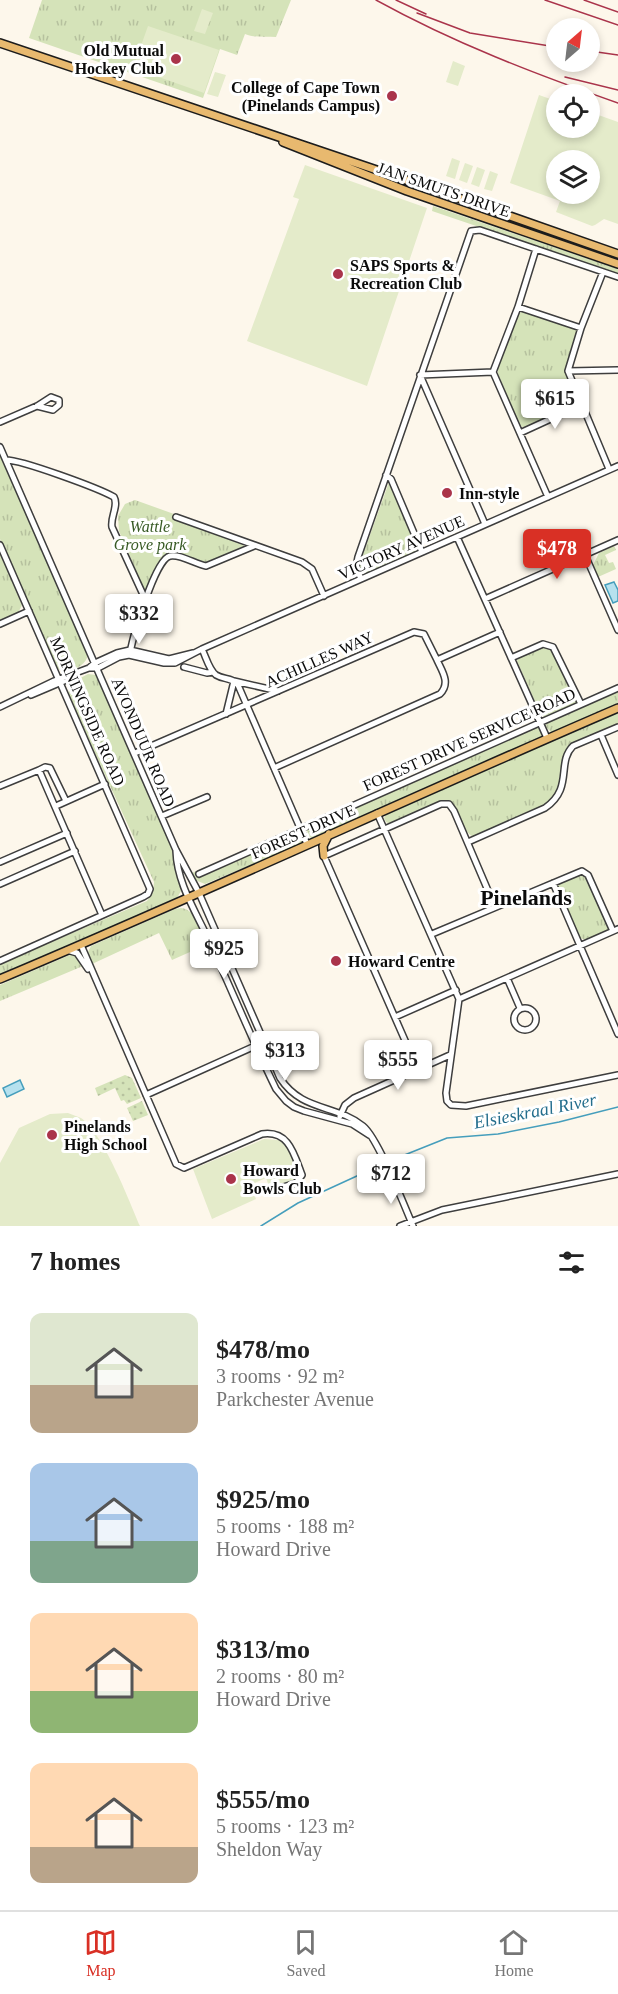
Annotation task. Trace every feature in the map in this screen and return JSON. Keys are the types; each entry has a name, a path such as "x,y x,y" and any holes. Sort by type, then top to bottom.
{"main road":[{"name":"JAN SMUTS DRIVE","path":"0,43 618,254"},
{"name":"JAN SMUTS DRIVE","path":"264,133 407,191 618,264"},
{"name":"FOREST DRIVE","path":"0,979 618,708"},
{"path":"324,856 322,846 329,834"}],"street":[{"path":"361,579 356,567 357,562 469,235 475,229 618,277"},
{"path":"536,249 518,307 493,372 548,497"},
{"path":"603,272 581,328 568,372 609,470"},
{"path":"518,307 581,328"},
{"path":"568,372 618,370"},
{"path":"420,375 493,372"},
{"path":"420,375 485,524"},
{"path":"520,433 581,405"},
{"path":"0,422 37,406"},
{"name":"AVONDUUR ROAD","path":"0,447 176,850 199,893 280,1078 292,1093 309,1104 341,1114 363,1125 370,1135"},
{"path":"6,460 25,464 114,497 116,504 112,516 112,527 146,601"},
{"name":"VICTORY AVENUE","path":"130,652 170,664 180,661 194,652 618,466"},
{"path":"386,476 391,479 422,552"},
{"path":"176,517 308,565 315,574 324,596"},
{"path":"458,537 547,738"},
{"path":"485,599 618,540"},
{"name":"MORNINGSIDE ROAD","path":"0,545 150,883 148,894 102,915"},
{"path":"0,707 130,652 146,601 161,563 166,558 178,557 206,566 254,546"},
{"path":"585,555 616,619 618,630"},
{"path":"0,624 29,611"},
{"name":"ACHILLES WAY","path":"135,753 414,632 424,634 437,660"},
{"path":"274,768 440,694 444,691 446,681 437,660 500,632"},
{"path":"511,658 543,644 554,647 581,704"},
{"path":"202,649 213,672 220,676 279,691"},
{"path":"184,667 207,673 213,672"},
{"path":"234,681 307,844"},
{"path":"226,714 234,681"},
{"name":"FOREST DRIVE SERVICE ROAD","path":"199,874 618,688"},
{"path":"468,842 553,803 563,783 567,752 573,746 618,727"},
{"path":"600,735 618,775"},
{"path":"0,786 45,767 50,768 66,801"},
{"path":"0,961 102,915 39,770"},
{"path":"56,806 105,784"},
{"path":"162,816 207,797"},
{"path":"418,1070 324,856 441,804 449,804 468,842 495,907"},
{"path":"377,813 459,999 448,1071 447,1101 451,1105 466,1106 618,1075"},
{"path":"0,862 67,833"},
{"name":"AVONDUUR ROAD","path":"176,850 180,877 188,898 203,926 276,1089 286,1101 304,1111 352,1124 370,1135"},
{"path":"0,884 75,851"},
{"path":"210,869 214,876"},
{"path":"432,934 577,871 585,872 616,930 459,999"},
{"path":"553,883 618,1034"},
{"path":"81,945 177,1164 184,1168 262,1134 275,1134 290,1144 302,1174 296,1183 271,1191"},
{"path":"67,950 79,955 95,981"},
{"path":"507,978 520,1008"},
{"path":"395,1017 456,990"},
{"path":"520,1008 529,1008 535,1014 536,1022 530,1029 523,1030 516,1025 514,1016 520,1008"},
{"path":"146,1095 264,1042"},
{"path":"338,1120 345,1105 354,1098 450,1056"},
{"path":"435,1062 448,1071"},
{"path":"370,1135 412,1224"},
{"path":"400,1226 412,1224 442,1210 618,1174"}],"green space":[{"path":"42,0 291,0 276,37 245,34 237,55 220,49 203,98 29,38"},
{"path":"202,9 213,13 205,34 194,31"},
{"name":"Old Mutual Hockey Club","path":"148,26 219,50 204,93 133,68"},
{"path":"453,61 465,66 458,86 446,82"},
{"path":"215,72 226,75 218,97 207,94"},
{"path":"539,95 546,97 546,138 600,138 600,116 618,122 618,224 604,219 592,226 556,212 559,204 600,204 600,150 546,150 546,196 510,183"},
{"path":"452,158 460,161 455,179 446,176"},
{"path":"465,163 473,166 467,183 459,180"},
{"name":"SAPS Sports & Recreation Club","path":"305,165 427,208 367,386 247,341 299,199 293,197"},
{"path":"477,167 485,170 479,187 471,184"},
{"path":"490,171 498,174 492,191 484,189"},
{"path":"433,206 618,269 618,274 432,211"},
{"path":"523,311 576,328 578,331 567,367 578,403 526,428 520,426 498,374 498,367 518,314"},
{"path":"0,456 88,653 81,666 71,670 57,668 0,539"},
{"path":"389,482 419,548 416,553 366,573 360,568 361,560"},
{"name":"Wattle Grove park","path":"135,500 213,528 243,543 244,547 206,563 168,555 147,592 119,531 118,516 125,504"},
{"path":"614,546 616,550 605,555 609,563 613,562 616,569 598,577 593,565 599,553"},
{"path":"0,552 22,605 18,613 0,621"},
{"path":"548,645 551,646 579,701 545,718 540,713 517,661 519,657"},
{"path":"88,674 96,675 99,679 152,796 171,846 181,891 177,898 0,975 0,964 147,901 153,892 154,882 68,694 71,683"},
{"path":"618,691 618,704 552,733 545,726 547,722"},
{"path":"618,712 618,725 570,748 564,781 548,805 473,837 466,829 456,809 447,802 390,824 384,818 387,813"},
{"path":"536,727 542,734 540,739 313,839 308,836 307,829"},
{"path":"299,832 303,840 301,844 205,884 195,880 192,873 207,866 209,871"},
{"path":"580,872 587,876 610,929 586,940 580,938 557,887 558,883"},
{"path":"181,908 195,917 208,944 172,960 159,933 92,964 88,952 91,946"},
{"path":"72,954 83,966 0,1001 0,985"},
{"path":"125,1075 132,1078 141,1098 127,1104 124,1100 121,1101 115,1088 98,1096 95,1088"},
{"path":"142,1101 148,1115 133,1121 127,1108"},
{"path":"68,1113 81,1118 98,1138 115,1168 140,1226 0,1226 0,1163 19,1128 50,1114"},
{"name":"Howard Bowls Club","path":"264,1139 278,1140 288,1144 300,1174 296,1180 270,1189 266,1178 250,1185 256,1199 212,1219 193,1169"}],"water":[{"path":"614,582 618,590 618,601 613,603 605,585"},
{"path":"20,1080 24,1089 7,1097 3,1088"}],"waterway":[{"name":"Elsieskraal River","path":"387,1162 447,1138 498,1134 618,1107"},
{"name":"Elsieskraal River","path":"261,1226 298,1203 383,1164"}],"railway":[{"path":"376,0 405,16 495,57 618,103"},
{"path":"396,0 426,14"},
{"path":"545,0 618,25"},
{"path":"584,0 618,12"},
{"path":"417,13 470,33 546,45"},
{"path":"600,52 618,55"},
{"path":"565,77 618,90"}],"place":[{"name":"Old Mutual Hockey Club","path":"176,59"},
{"name":"College of Cape Town (Pinelands Campus)","path":"392,96"},
{"name":"SAPS Sports & Recreation Club","path":"338,274"},
{"name":"Inn-style","path":"447,493"},
{"name":"Howard Centre","path":"336,961"},
{"name":"Pinelands High School","path":"52,1135"},
{"name":"Howard Bowls Club","path":"231,1179"}],"district":[{"name":"Pinelands","path":"526,897"}]}
